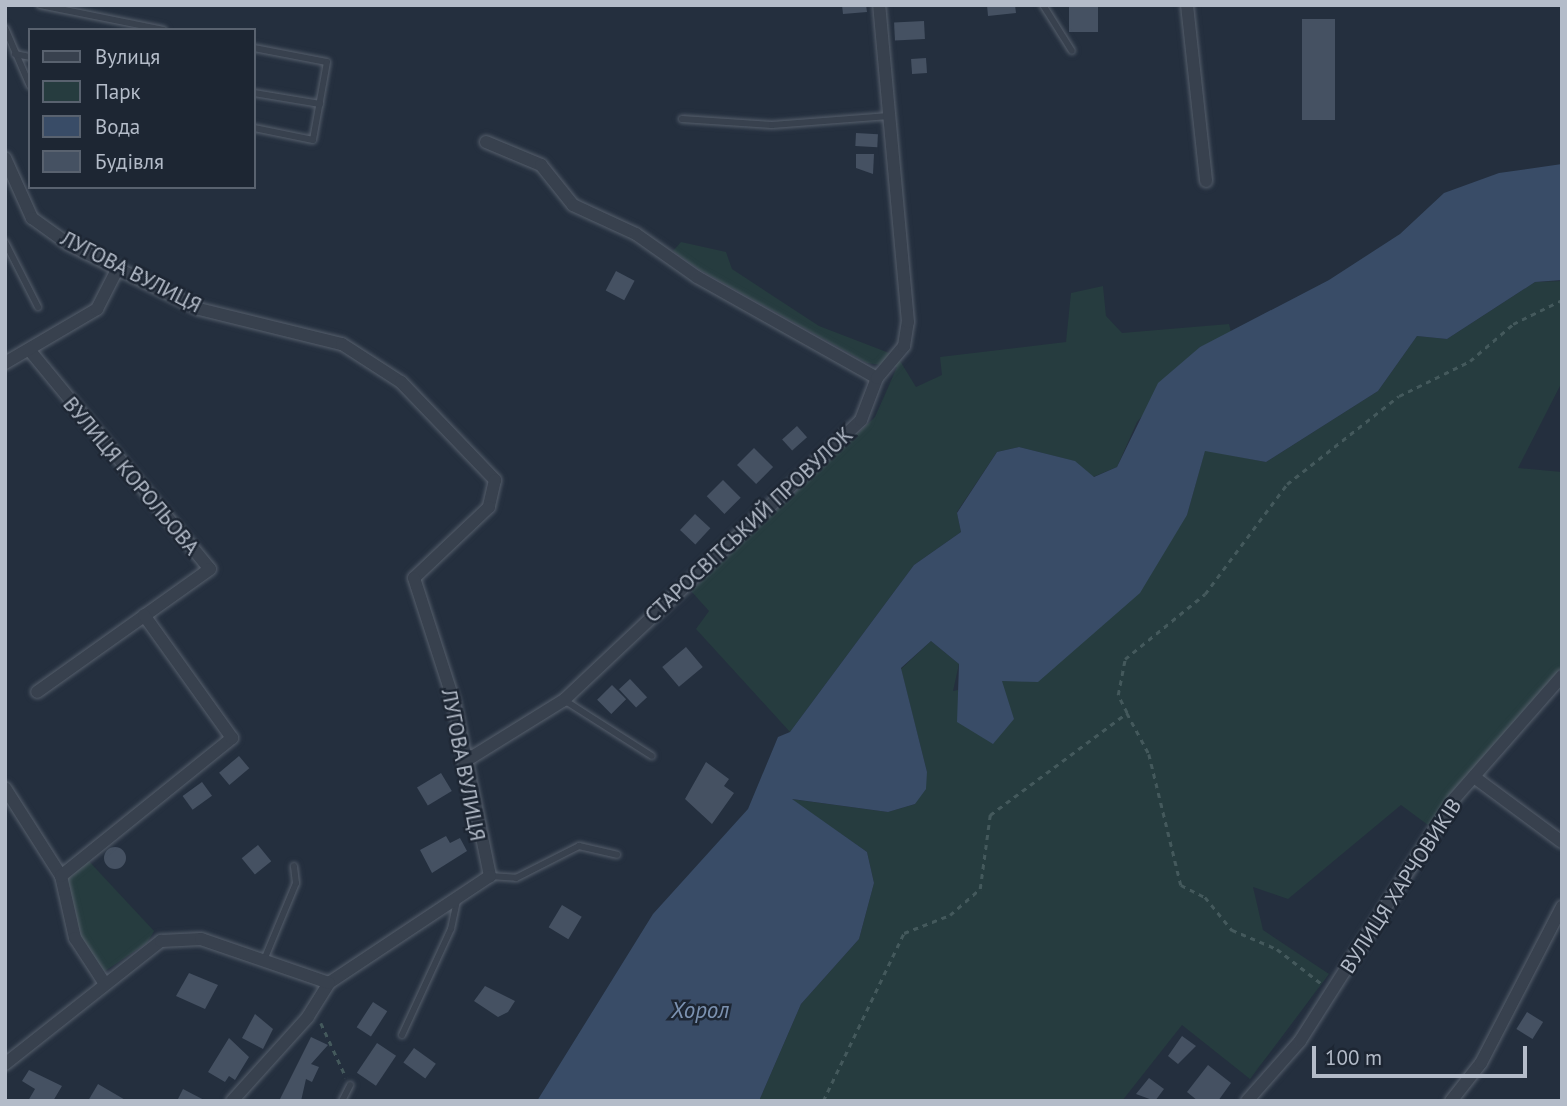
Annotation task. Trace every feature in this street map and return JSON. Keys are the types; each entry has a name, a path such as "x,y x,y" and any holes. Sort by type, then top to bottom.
{"street":[{"name":"СТАРОСВІТСЬКИЙ ПРОВУЛОК","path":"464,762 564,700 861,420 877,378 904,346 908,322 879,5"},
{"path":"1187,5 1206,181"},
{"path":"486,142 541,165 573,205 636,234 696,277 877,378"},
{"name":"ЛУГОВА ВУЛИЦЯ","path":"5,158 32,218 117,270 200,309 342,344 401,382 495,480 489,507 414,578 454,702 464,762 490,876"},
{"path":"5,363 31,352 97,309 117,270"},
{"name":"ВУЛИЦЯ КОРОЛЬОВА","path":"31,352 210,569 37,692"},
{"path":"61,876 232,738 144,615"},
{"name":"ВУЛИЦЯ ХАРЧОВИКІВ","path":"1247,1101 1300,1041 1474,776 1562,677"},
{"path":"1474,776 1562,842"},
{"path":"5,788 61,876 75,938 105,984"},
{"path":"232,1101 314,1007 329,983 490,876"},
{"path":"1451,1101 1488,1051 1562,907"},
{"path":"5,1064 161,941 201,939 329,983"}],"lane":[{"path":"40,5 154,28"},
{"path":"1043,5 1072,51"},
{"path":"5,28 28,82"},
{"path":"256,48 327,62 313,140 256,128"},
{"path":"15,54 28,57"},
{"path":"256,93 320,104"},
{"path":"682,119 772,125 891,116"},
{"path":"5,242 38,307"},
{"path":"564,700 652,756"},
{"path":"490,876 516,878 579,846 617,855"},
{"path":"264,960 296,883 294,866"},
{"path":"402,1035 451,929 458,897"},
{"path":"342,1101 349,1085"}],"path":[{"path":"1332,992 1278,948 1231,930 1205,897 1181,885 1149,754 1118,695 1125,659 1205,594 1287,484 1399,397 1470,361 1513,324 1562,300"},
{"path":"823,1101 904,933 950,915 980,889 990,815 1127,713"},
{"path":"314,1007 349,1085"}],"green space":[{"path":"681,242 726,252 732,269 819,326 897,356 916,387 942,375 940,357 1066,342 1071,293 1103,286 1106,316 1122,333 1229,324 1232,336 1200,347 1137,422 1117,467 1093,477 1074,461 1019,447 997,452 957,512 961,532 914,565 790,732 696,629 709,611 691,591 875,417 897,367 867,363 700,270 673,251"},
{"path":"1562,281 1562,382 1518,468 1562,472 1562,676 1428,825 1401,805 1288,899 1253,887 1263,930 1329,974 1250,1079 1182,1025 1122,1101 759,1101 801,1004 859,939 874,883 867,852 791,799 888,812 915,804 927,772 901,669 931,641 959,664 953,691 1001,681 1187,515 1205,450 1266,462 1378,391 1417,336 1447,339 1535,282"},
{"path":"85,857 154,931 147,943 99,975 75,938 61,876"}],"water":[{"name":"Хорол","path":"1562,164 1562,280 1535,282 1447,339 1417,336 1378,391 1266,462 1205,451 1187,515 1140,593 1038,682 1002,681 1014,719 993,744 957,722 959,664 931,641 901,668 927,772 926,789 915,804 888,812 792,799 867,852 874,883 859,939 801,1004 759,1101 537,1101 653,914 748,809 778,737 790,732 914,565 961,532 957,513 997,452 1019,447 1075,461 1094,477 1117,467 1158,383 1200,347 1329,280 1400,234 1444,193 1499,173"}],"building":[{"path":"842,5 866,5 867,12 843,14"},
{"path":"987,5 1015,5 1016,13 988,16"},
{"path":"1069,5 1098,5 1098,32 1069,32"},
{"path":"1302,19 1335,19 1335,120 1302,120"},
{"path":"924,21 925,39 895,41 894,23"},
{"path":"926,58 927,73 912,74 911,59"},
{"path":"856,133 878,134 877,147 855,146"},
{"path":"856,154 874,154 873,174 856,168"},
{"path":"616,271 635,281 624,300 606,290"},
{"path":"797,426 807,437 792,451 782,439"},
{"path":"754,448 773,467 756,484 737,465"},
{"path":"723,480 741,498 724,514 707,496"},
{"path":"695,514 710,528 695,544 680,530"},
{"path":"686,647 703,667 679,687 662,667"},
{"path":"630,679 647,697 636,708 619,689"},
{"path":"612,685 626,699 611,714 597,700"},
{"path":"239,756 249,768 229,785 219,773"},
{"path":"706,762 729,779 724,786 734,793 712,824 685,799"},
{"path":"441,773 452,791 428,805 417,787"},
{"path":"202,782 212,796 193,810 183,796"},
{"path":"446,836 450,843 460,838 467,851 432,873 420,850"},
{"path":"258,845 271,861 255,875 242,858"},
{"path":"115,847 123,850 126,858 123,866 115,869 107,866 104,858 107,850"},
{"path":"562,905 582,917 568,939 549,927"},
{"path":"189,973 218,985 205,1009 176,996"},
{"path":"485,986 515,1001 508,1012 498,1017 474,1001"},
{"path":"373,1002 387,1011 371,1036 357,1027"},
{"path":"1527,1012 1543,1022 1533,1039 1516,1029"},
{"path":"255,1014 273,1029 263,1049 242,1038"},
{"path":"1182,1036 1196,1046 1178,1064 1168,1056"},
{"path":"311,1037 328,1045 311,1064 319,1067 312,1082 306,1079 301,1101 279,1101"},
{"path":"229,1038 249,1057 235,1080 229,1076 225,1082 208,1072"},
{"path":"377,1043 396,1056 376,1086 357,1073"},
{"path":"414,1048 436,1064 425,1078 403,1063"},
{"path":"1208,1065 1231,1083 1218,1101 1198,1101 1187,1092"},
{"path":"29,1070 62,1086 53,1101 28,1101 35,1089 22,1081"},
{"path":"1149,1078 1164,1089 1155,1101 1136,1094"},
{"path":"98,1084 127,1101 88,1101"},
{"path":"183,1089 206,1101 177,1101"}]}
